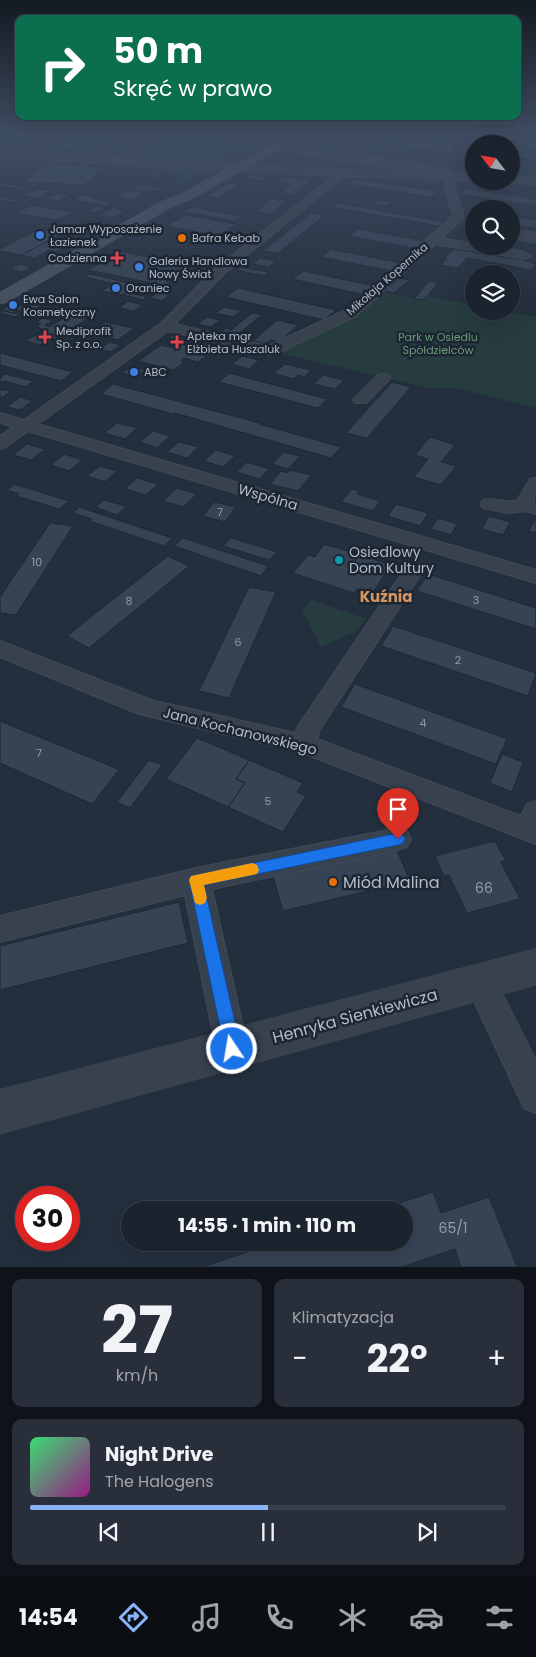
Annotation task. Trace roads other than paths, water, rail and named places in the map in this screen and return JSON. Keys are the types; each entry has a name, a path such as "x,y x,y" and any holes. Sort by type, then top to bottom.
{"main road":[{"path":"167,204 182,192"},
{"path":"3,294 167,204 193,192"}],"street":[{"path":"0,444 166,326 220,271 318,192"},
{"path":"440,253 450,243 461,224 451,192"},
{"name":"Mikołaja Kopernika","path":"166,326 270,351 351,313 420,258 432,240 461,224"},
{"path":"520,233 536,236"},
{"path":"432,240 525,256"},
{"path":"361,400 383,378"},
{"name":"Wspólna","path":"0,418 536,576"},
{"path":"489,504 510,508 530,507 536,483"},
{"path":"304,744 308,729 415,568"},
{"name":"Jana Kochanowskiego","path":"0,649 147,708 304,744 534,825"},
{"path":"0,929 196,880 398,839"},
{"path":"196,880 232,1049"},
{"name":"Henryka Sienkiewicza","path":"0,1112 536,968"},
{"path":"480,982 536,1096"}],"place":[{"name":"Jamar Wyposażenie Łazienek","path":"40,235"},
{"name":"Bafra Kebab","path":"182,238"},
{"name":"Codzienna","path":"117,258"},
{"name":"Galeria Handlowa Nowy Świat","path":"139,267"},
{"name":"Oraniec","path":"116,288"},
{"name":"Ewa Salon Kosmetyczny","path":"13,305"},
{"name":"Mediprofit Sp. z o.o.","path":"45,337"},
{"name":"Apteka mgr Elżbieta Huszaluk","path":"177,342"},
{"name":"ABC","path":"134,372"},
{"name":"Osiedlowy Dom Kultury","path":"339,560"},
{"name":"Miód Malina","path":"333,882"}],"district":[{"name":"Kuźnia","path":"386,596"}],"park label":[{"name":"Park w Osiedlu Spółdzielców","path":"438,343"}]}
